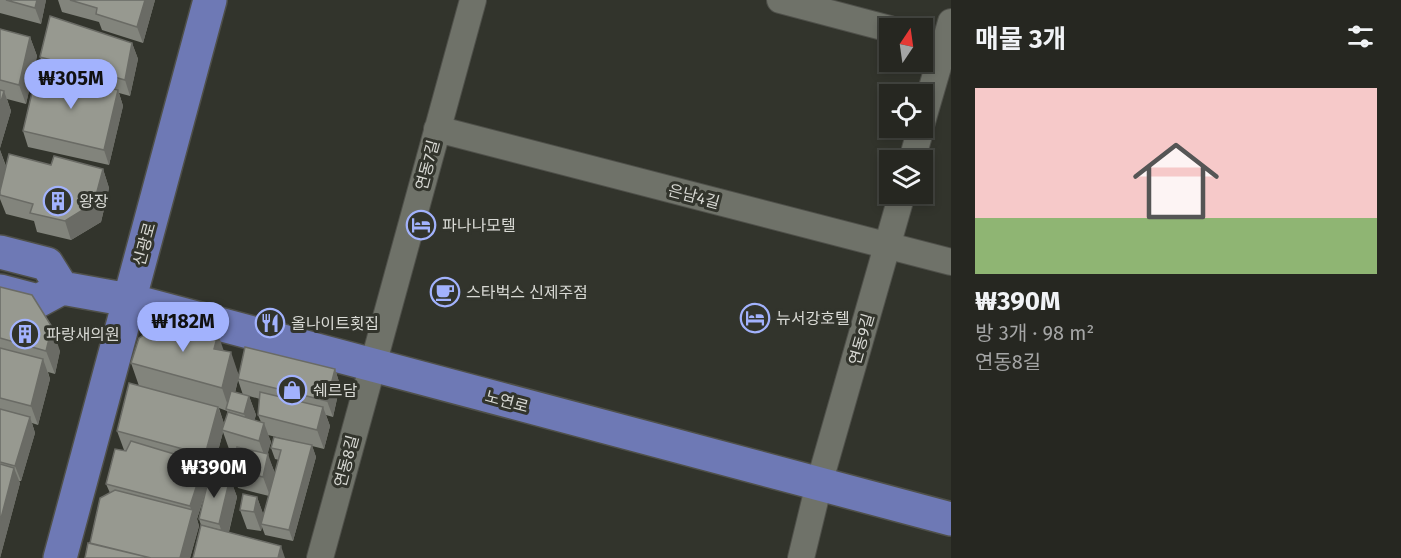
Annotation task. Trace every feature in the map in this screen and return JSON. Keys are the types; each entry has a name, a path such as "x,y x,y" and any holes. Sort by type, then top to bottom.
{"main road":[{"name":"신광로","path":"60,558 210,0"},
{"path":"0,252 47,264 62,288 38,301 0,291"},
{"name":"노연로","path":"62,288 129,300 951,519"}],"street":[{"name":"연동7길","path":"372,364 472,0"},
{"path":"780,0 879,26"},
{"path":"931,84 942,37"},
{"name":"은남4길","path":"437,129 951,262"},
{"name":"연동9길","path":"801,558 819,484 899,204"},
{"name":"연동8길","path":"320,558 372,364"}],"building":[{"path":"6,0 37,0 35,8"},
{"path":"70,0 145,0 137,27 96,14 97,8"},
{"path":"50,16 132,43 125,80 40,57"},
{"path":"0,29 30,37 19,85 0,80"},
{"path":"37,71 118,90 104,150 23,131"},
{"path":"0,90 4,91 0,105"},
{"path":"9,154 51,165 54,156 103,169 94,203 65,221 30,213 33,204 0,195"},
{"path":"0,287 32,295 52,327 46,351 0,338"},
{"path":"168,319 218,334 214,349 231,352 222,388 131,363 139,338"},
{"path":"245,347 335,369 327,401 238,379"},
{"path":"0,348 43,359 31,406 0,398"},
{"path":"129,383 218,407 205,455 117,431"},
{"path":"231,391 249,396 244,414 226,409"},
{"path":"260,392 323,407 317,430 258,415"},
{"path":"0,409 30,417 15,466 0,462"},
{"path":"228,412 264,423 259,441 222,430"},
{"path":"274,437 312,445 289,530 261,524 281,450 271,448"},
{"path":"131,441 204,463 190,506 106,484 115,449 126,451"},
{"path":"237,447 268,454 263,477 231,469"},
{"path":"0,464 14,468 0,522"},
{"path":"210,473 230,478 219,524 199,519"},
{"path":"115,490 193,510 180,558 151,558 90,543 100,498"},
{"path":"243,494 257,497 254,512 240,510"},
{"path":"201,525 281,546 278,558 193,558"},
{"path":"88,543 151,558 85,558"}],"place":[{"name":"왕장","path":"58,201"},
{"name":"파나나모텔","path":"421,225"},
{"name":"스타벅스 신제주점","path":"445,292"},
{"name":"뉴서강호텔","path":"755,318"},
{"name":"올나이트횟집","path":"270,323"},
{"name":"파랑새의원","path":"25,334"},
{"name":"쉐르담","path":"292,390"}]}
